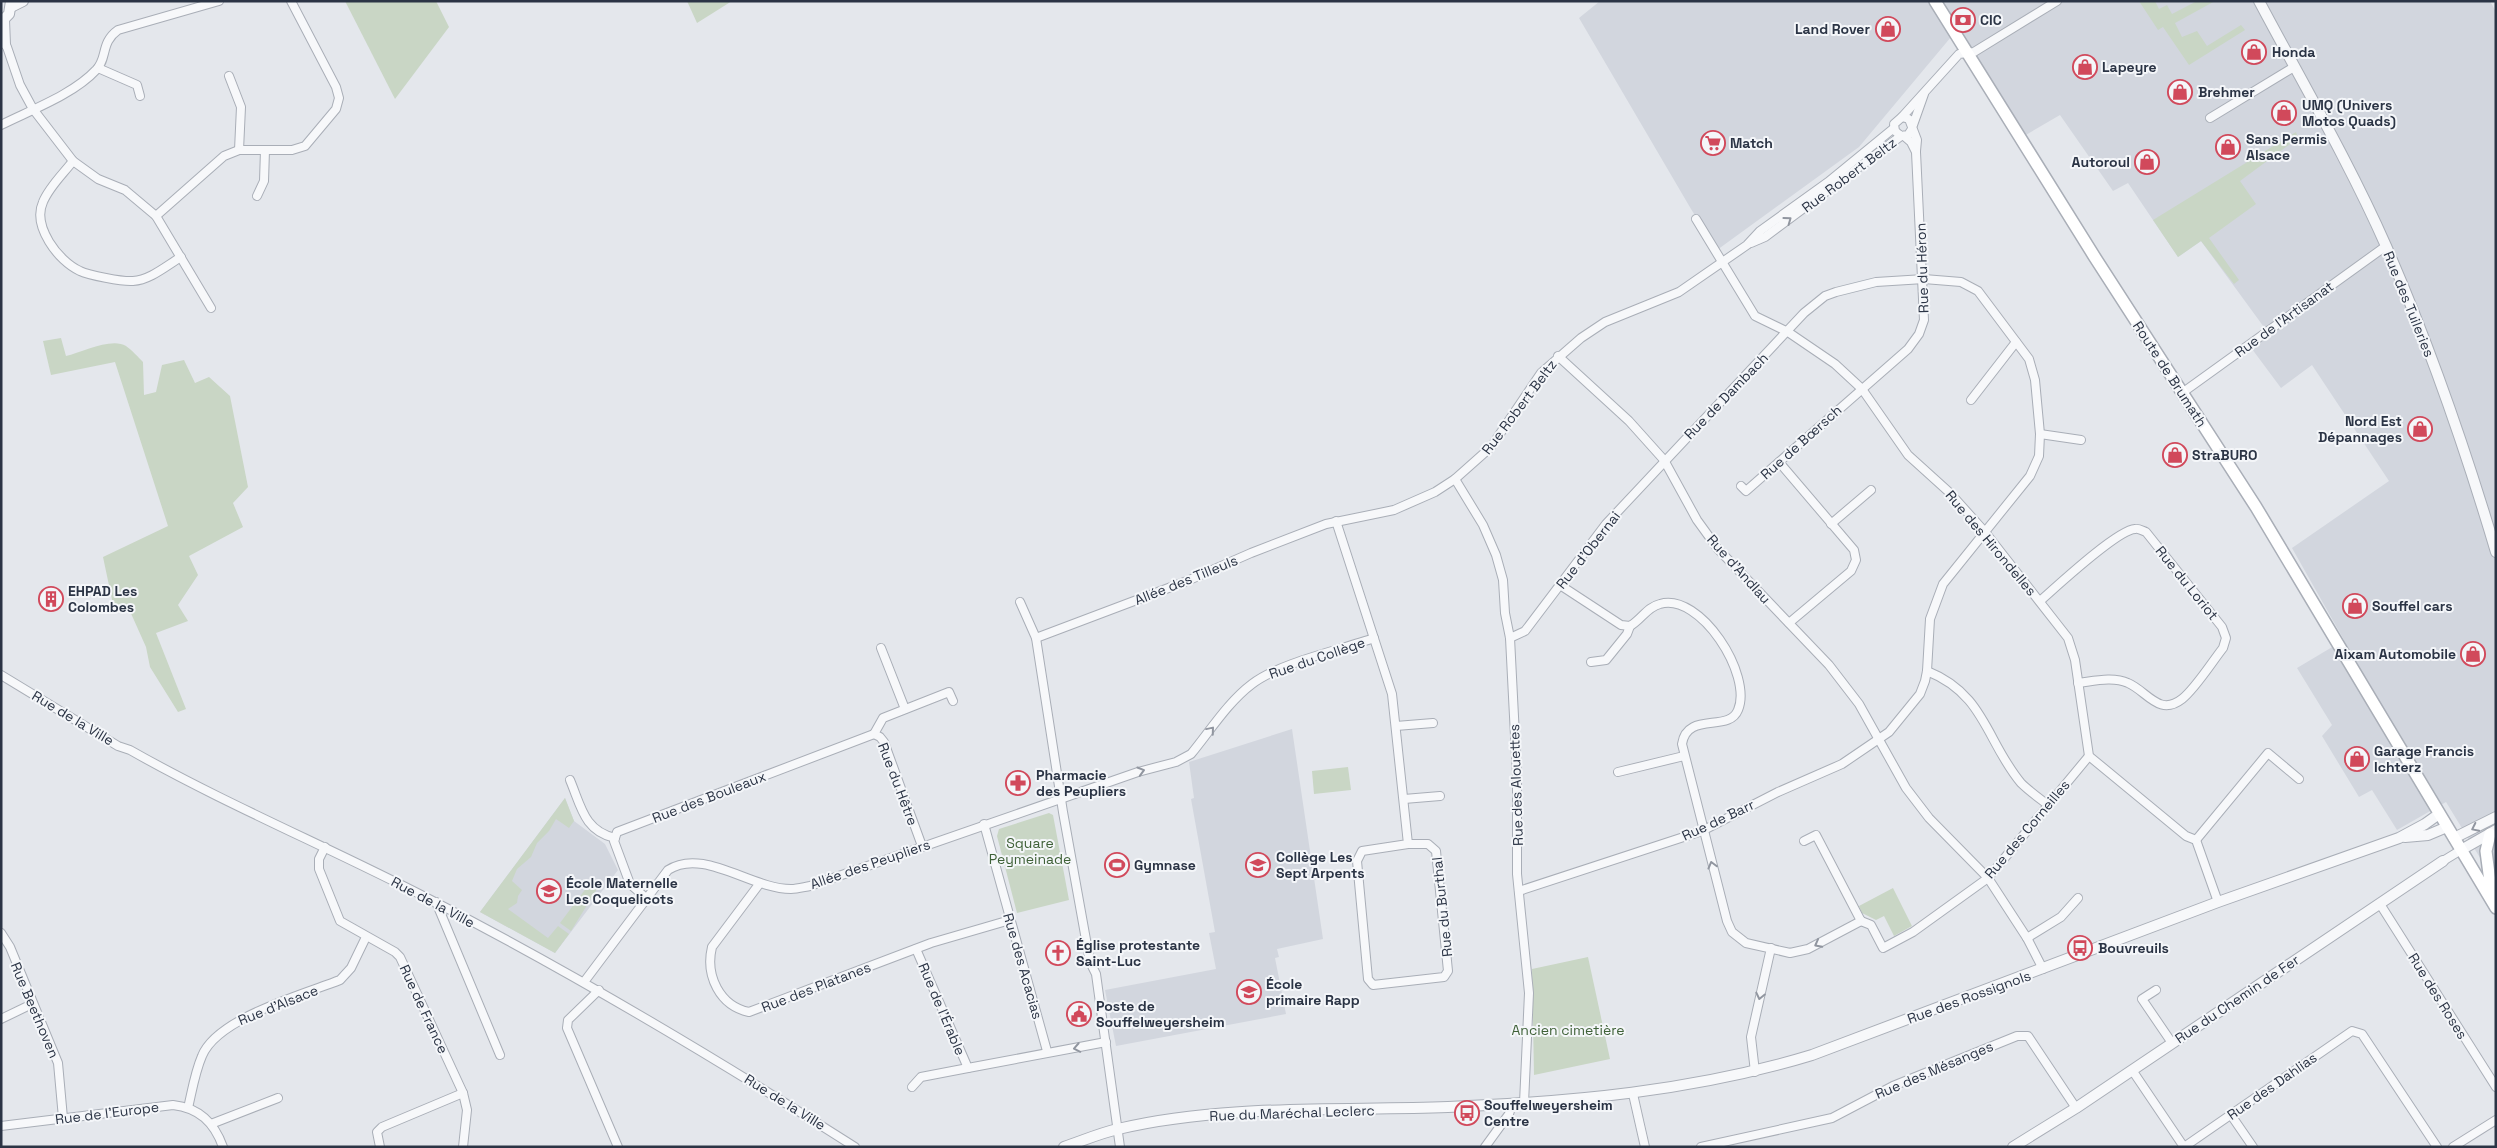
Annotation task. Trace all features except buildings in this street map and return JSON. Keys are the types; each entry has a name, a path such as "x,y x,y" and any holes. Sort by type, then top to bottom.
{"main road":[{"name":"Route de Brumath","path":"1935,1 2265,522 2494,906"},
{"name":"Route de Brumath","path":"2493,832 2486,851 2494,906"}],"street":[{"path":"6,47 3,21 11,4 23,1"},
{"path":"1,125 83,83 98,68 109,37 118,30 219,1"},
{"path":"156,216 224,156 239,150 292,150 305,146 336,109 339,98 336,87 291,1"},
{"name":"Rue Robert Beltz","path":"1336,521 1411,504 1456,479 1491,448 1529,390 1558,356 1605,322 1679,292 1722,263 1747,245 1760,231 1835,176 1894,128 1896,121 1924,94 1959,54 1974,52 2057,1"},
{"name":"Rue des Tuileries","path":"2259,1 2354,180 2386,246 2412,308 2461,437 2496,552"},
{"path":"1,39 6,47 20,85 33,110 73,161 98,179 125,190 156,216 211,308"},
{"path":"2210,118 2294,67"},
{"path":"98,68 137,85 140,96"},
{"path":"229,76 241,107 239,150"},
{"name":"Rue Robert Beltz","path":"1747,245 1765,237 1913,127 1924,94"},
{"path":"1902,117 1909,119 1913,127"},
{"name":"Rue du Héron","path":"1862,389 1908,349 1919,334 1924,320 1924,279 1916,152 1918,144 1913,127"},
{"name":"Rue Robert Beltz","path":"1894,128 1902,136"},
{"path":"1902,136 1911,142 1916,152"},
{"path":"258,196 264,181 265,150"},
{"path":"73,161 43,202 40,216 48,240 63,258 80,272 131,282 146,278 180,258"},
{"name":"Rue des Hirondelles","path":"1696,219 1755,316 1788,332 1835,364 1862,389 1908,455 1950,493 1985,532 2068,638 2076,660 2089,756"},
{"name":"Rue de l'Artisanat","path":"2182,393 2386,246"},
{"name":"Rue de Dambach","path":"1664,460 1788,332 1804,313 1825,296 1876,282 1924,279 1961,282 1978,292 2029,359 2035,380 2040,434"},
{"path":"1971,400 2016,342"},
{"name":"Rue d'Andlau","path":"1558,356 1629,420 1664,460 1697,520 1718,549 1829,665 1859,704 1906,788 1929,818 1988,878 2027,938 2043,969"},
{"name":"Rue de Bœrsch","path":"1740,486 1746,491 1862,389"},
{"path":"2040,434 2080,440"},
{"name":"Rue de Barr","path":"1519,891 1702,831 1778,792 1842,764 1880,739 1897,725 1920,694 1928,671 1930,619 1943,584 2030,476 2039,456 2040,434"},
{"name":"Rue d'Obernai","path":"1510,638 1516,637 1525,631 1606,524 1664,460"},
{"path":"1779,462 1854,550 1856,560 1851,571 1789,623"},
{"name":"Rue des Alouettes","path":"1456,479 1483,525 1496,555 1503,580 1505,613 1510,638 1517,775 1519,891 1529,993 1524,1103"},
{"path":"1831,524 1871,490"},
{"path":"1336,521 1392,694 1408,844"},
{"name":"Allée des Tilleuls","path":"1036,638 1187,581 1250,553 1336,521"},
{"name":"Rue du Loriot","path":"2040,601 2107,545 2135,528 2146,532 2222,627 2226,638 2223,648 2182,699 2171,705 2155,704 2129,683 2112,679 2078,683"},
{"path":"1560,585 1621,625 1630,626"},
{"path":"1020,602 1036,638 1061,798 1090,962 1096,974 1120,1147"},
{"path":"1591,662 1606,660 1627,634 1630,626 1647,610 1661,603 1674,604 1694,613 1720,636 1730,653 1738,678 1741,702 1738,712 1731,718 1690,728 1683,734 1682,744 1702,831 1727,921 1732,932 1746,943 1790,953 1808,949 1861,921 1816,835 1804,841"},
{"name":"Rue du Collège","path":"1061,798 1183,759 1191,754 1245,690 1259,679 1275,671 1374,638"},
{"path":"881,648 905,709"},
{"path":"1928,671 1963,692 1976,707 2022,783 2048,805"},
{"name":"Rue de la Ville","path":"1,675 118,746 130,750 191,784 436,902 599,990 720,1061 856,1147"},
{"path":"875,731 883,718 949,692 953,701"},
{"path":"1396,726 1433,723"},
{"name":"Rue des Bouleaux","path":"615,838 617,832 875,731"},
{"name":"Rue du Hêtre","path":"875,731 884,742 922,846"},
{"path":"2196,840 2268,753 2299,779"},
{"path":"1618,772 1684,756"},
{"path":"2089,756 2186,836 2196,840 2218,902"},
{"name":"Rue des Corneilles","path":"1861,921 1871,925 1883,948 1913,932 1988,878 2089,756"},
{"path":"570,780 587,823 605,835 615,838 614,841 630,884 646,898"},
{"path":"1404,799 1440,796"},
{"name":"Allée des Peupliers","path":"584,982 668,870 677,864 686,862 701,863 760,883 791,889 810,886 1061,798"},
{"name":"Rue des Rossignols","path":"1524,1103 1633,1094 1755,1072 1812,1055 2218,902 2400,838 2439,814"},
{"path":"2454,838 2496,817"},
{"name":"Rue des Acacias","path":"984,824 1047,1051"},
{"name":"Rue des Rossignols","path":"2400,838 2428,836 2447,828"},
{"path":"2461,850 2493,832"},
{"name":"Rue du Burthal","path":"1408,844 1428,844 1436,851 1448,971 1444,978 1374,985 1368,979 1357,861 1362,851 1408,844"},
{"name":"Rue de France","path":"325,847 319,859 319,869 337,916 342,924 395,952 400,957 463,1092 467,1110 463,1147"},
{"name":"Rue du Chemin de Fer","path":"2013,1147 2076,1108 2461,850"},
{"name":"Rue des Platanes","path":"760,883 712,947 710,957 710,967 720,994 727,1003 737,1009 750,1012 916,949 1010,920"},
{"path":"2027,938 2061,917 2078,898"},
{"path":"436,902 500,1055"},
{"name":"Rue des Roses","path":"2380,904 2496,1087"},
{"name":"Rue Beethoven","path":"1,933 10,947 58,1063 64,1118"},
{"name":"Rue d'Alsace","path":"188,1108 202,1055 209,1045 234,1022 340,980 351,968 366,937"},
{"path":"1755,1072 1751,1037 1771,948"},
{"name":"Rue de l'Érable","path":"916,949 968,1068"},
{"path":"599,990 568,1020 566,1028 618,1147"},
{"path":"2156,990 2142,999 2172,1043"},
{"path":"1,1019 32,1004"},
{"name":"Rue des Dahlias","path":"2132,1070 2184,1147 2352,1031 2362,1034 2438,1147"},
{"name":"Rue des Mésanges","path":"1701,1147 1832,1118 1893,1086 2017,1036 2028,1036 2076,1108"},
{"path":"1047,1051 1060,1051 1106,1042"},
{"name":"Rue de l'Érable","path":"912,1087 921,1077 1038,1056 1047,1051"},
{"path":"380,1147 377,1132 382,1127 463,1092"},
{"path":"1633,1094 1645,1147"},
{"path":"211,1124 278,1098"},
{"name":"Rue du Maréchal Leclerc","path":"1064,1147 1118,1129 1234,1113 1524,1103"},
{"path":"1485,1147 1509,1114 1512,1104"},
{"name":"Rue de l'Europe","path":"1,1126 172,1105 188,1108 202,1115 211,1124 223,1147"},
{"path":"2231,1114 2253,1147"},
{"path":"2453,1147 2496,1120"}],"shaded area":[{"path":"1600,1 2490,1 2496,12 2496,884 2446,802 2397,830 2372,790 2359,797 2322,736 2332,725 2297,668 2344,640 2292,548 2389,481 2312,365 2281,388 2252,349 2269,334 2201,241 2178,257 2128,183 2113,191 2060,115 2024,136 1951,37 1859,147 1717,250 1579,18"},
{"name":"Collège Les Sept Arpents","path":"1292,729 1323,939 1277,949 1279,957 1275,958 1286,1014 1116,1046 1105,990 1216,969 1209,933 1215,932 1191,799 1194,798 1189,762"},
{"name":"École Maternelle Les Coquelicots","path":"565,798 574,821 605,844 618,870 555,953 480,912"}],"green space":[{"path":"345,1 436,1 449,27 395,99"},
{"path":"687,1 732,1 697,23"},
{"path":"2139,1 2155,1 2159,9 2167,5 2172,14 2197,1 2215,1 2175,23 2182,37 2197,31 2207,46 2241,25 2245,30 2189,65 2163,27 2158,30"},
{"path":"2296,132 2298,138 2240,181 2256,204 2209,238 2239,280 2234,284 2201,241 2178,257 2153,220"},
{"path":"61,338 66,356 105,344 113,343 126,346 143,362 144,395 156,392 162,365 184,360 195,383 209,377 230,396 248,487 233,503 243,527 189,556 198,575 178,605 188,621 156,633 186,709 178,712 150,667 146,647 129,609 114,609 103,557 168,526 115,362 51,375 43,341"},
{"path":"1348,767 1351,790 1314,794 1312,771"},
{"path":"565,798 574,821 569,828 556,819 549,831 537,843 531,857 517,869 512,881 522,890 518,896 517,903 508,909 548,938 558,926 569,934 555,953 480,912"},
{"name":"Square Peymeinade","path":"1049,813 1053,815 1069,900 1017,913 997,836 999,829"},
{"path":"590,883 597,889 571,931 560,923"},
{"path":"1893,888 1912,926 1894,936 1884,916 1876,920 1862,913 1859,906"},
{"name":"Ancien cimetière","path":"1588,957 1610,1059 1534,1075 1532,969"}],"place":[{"name":"CIC","path":"1963,20"},
{"name":"Land Rover","path":"1888,29"},
{"name":"Honda","path":"2254,52"},
{"name":"Lapeyre","path":"2085,67"},
{"name":"Brehmer","path":"2180,92"},
{"name":"UMQ (Univers Motos Quads)","path":"2284,113"},
{"name":"Match","path":"1713,143"},
{"name":"Sans Permis Alsace","path":"2228,147"},
{"name":"Autoroul","path":"2147,162"},
{"name":"Nord Est Dépannages","path":"2420,429"},
{"name":"StraBURO","path":"2175,455"},
{"name":"EHPAD Les Colombes","path":"51,599"},
{"name":"Souffel cars","path":"2355,606"},
{"name":"Aixam Automobile","path":"2473,654"},
{"name":"Garage Francis Ichterz","path":"2357,759"},
{"name":"Pharmacie des Peupliers","path":"1018,783"},
{"name":"Gymnase","path":"1117,865"},
{"name":"Collège Les Sept Arpents","path":"1258,865"},
{"name":"École Maternelle Les Coquelicots","path":"549,891"},
{"name":"Bouvreuils","path":"2080,948"},
{"name":"Église protestante Saint-Luc","path":"1058,953"},
{"name":"École primaire Rapp","path":"1249,992"},
{"name":"Poste de Souffelweyersheim","path":"1079,1014"},
{"name":"Souffelweyersheim Centre","path":"1467,1113"}]}
